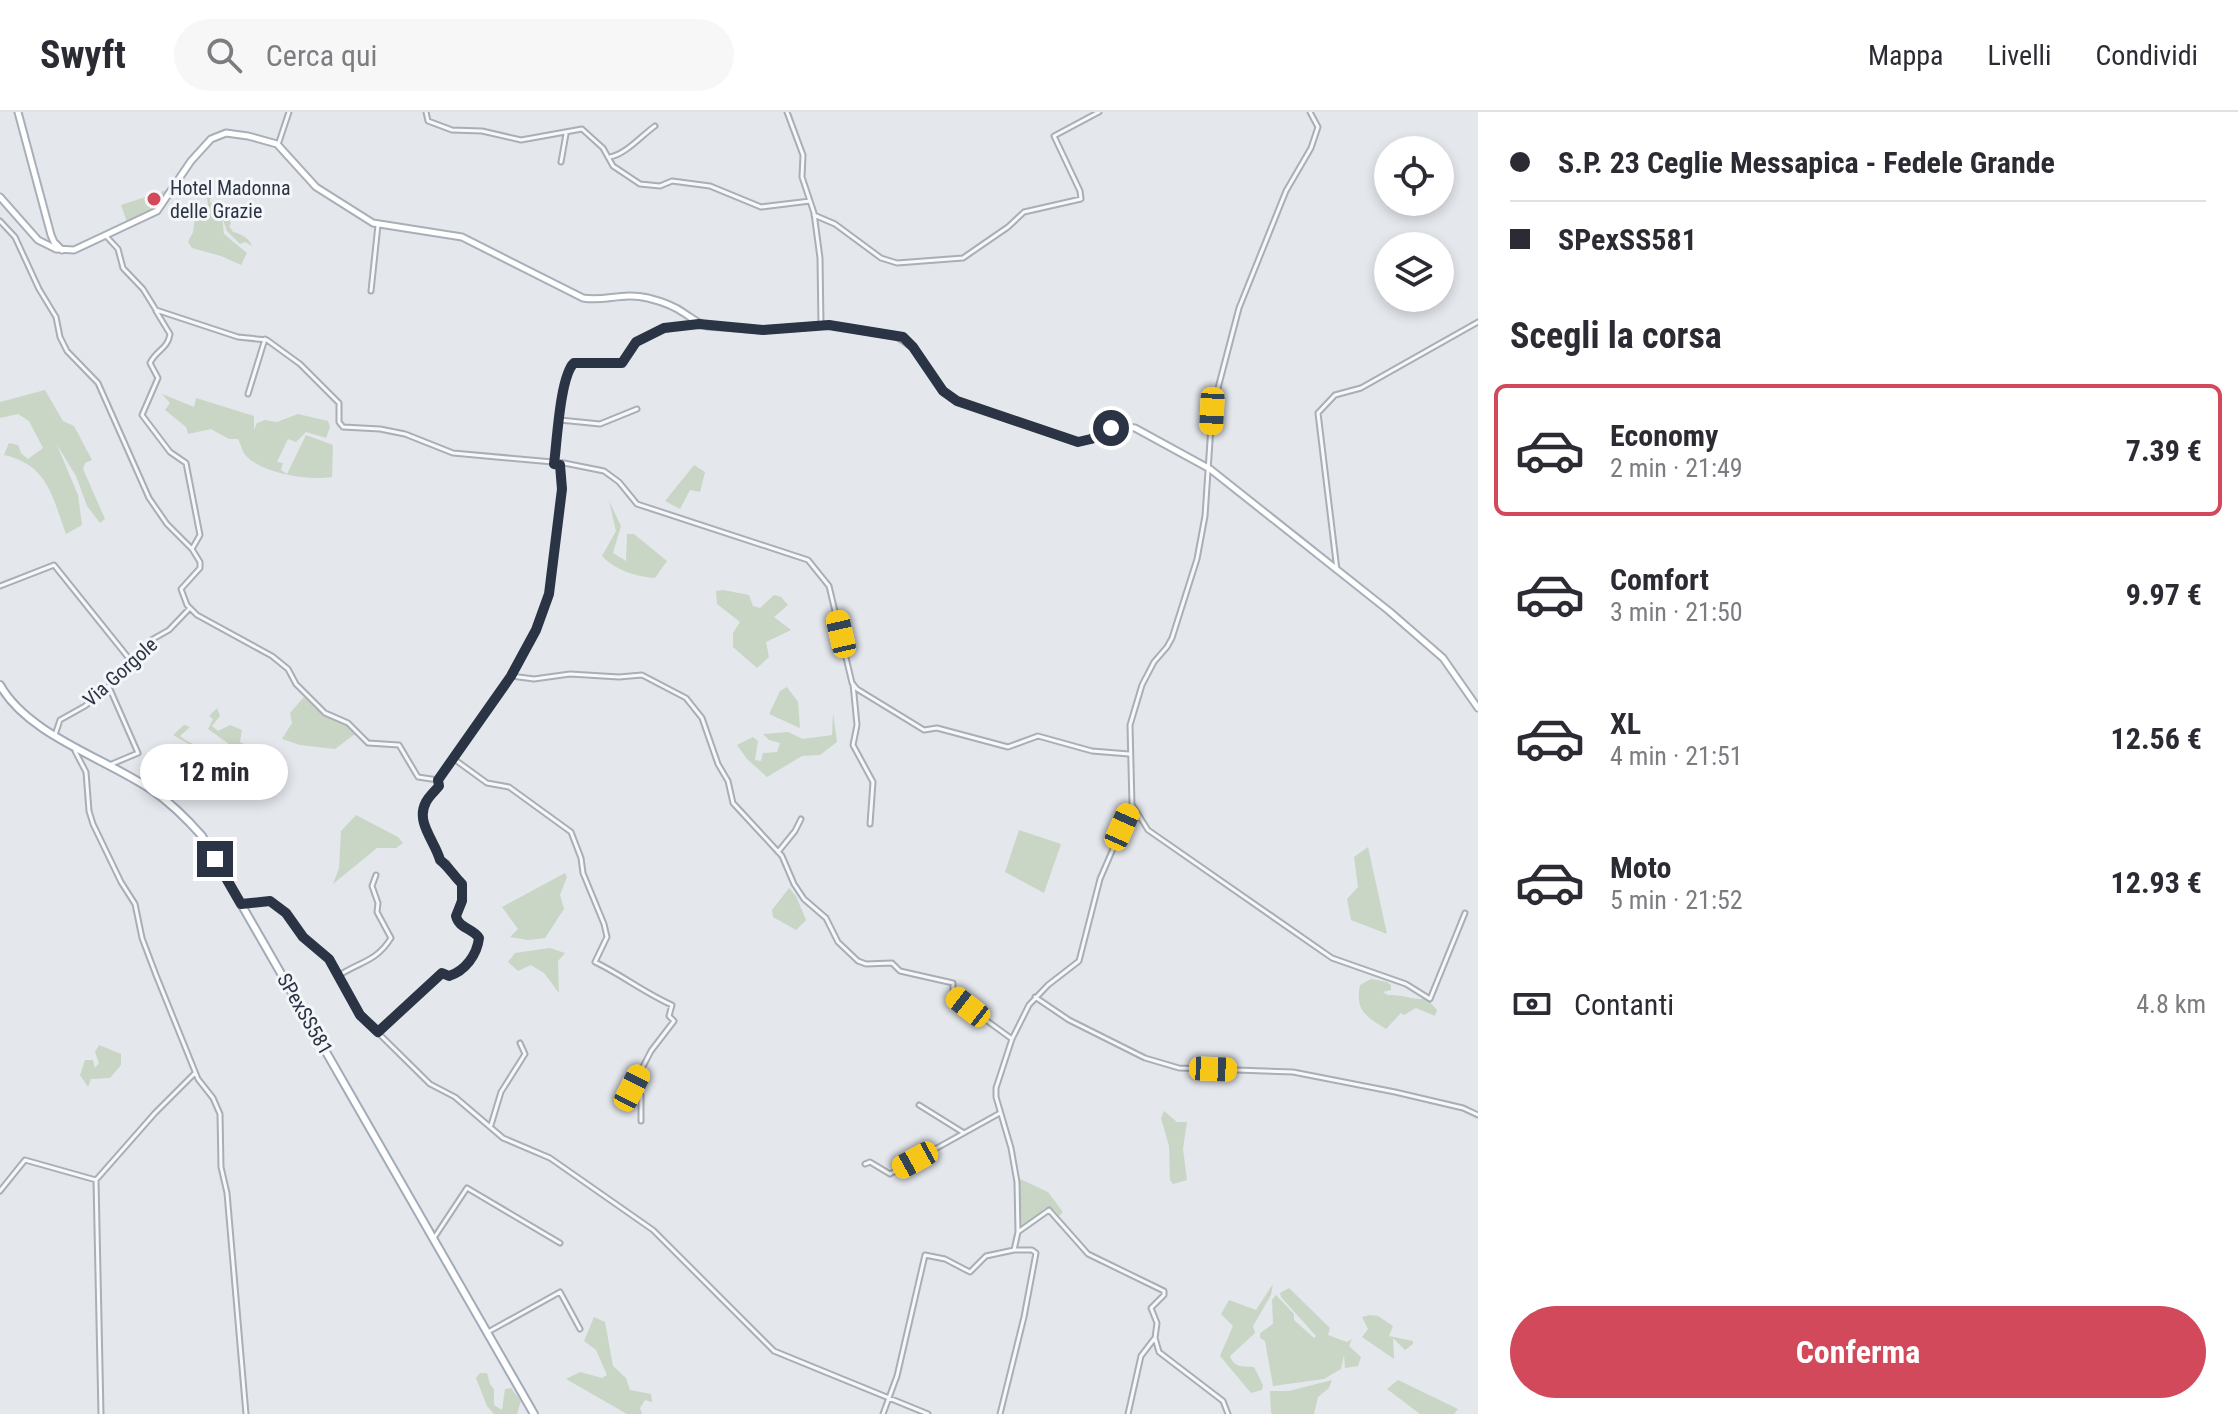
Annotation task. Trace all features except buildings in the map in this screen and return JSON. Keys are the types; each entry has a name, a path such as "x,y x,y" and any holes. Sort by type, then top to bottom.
{"main road":[{"name":"SPexSS581","path":"0,685 18,711 151,789 202,836 534,1414"}],"street":[{"path":"18,112 52,244"},
{"path":"277,144 289,112"},
{"path":"426,112 427,120 452,130 482,131 512,139 529,140 582,129 599,143 613,166 640,184 660,186 672,181 710,186 761,207 810,201"},
{"path":"787,112 803,155 802,177 814,215 820,258 821,325"},
{"path":"814,215 835,224 892,263 963,258 1024,212 1081,199 1054,136 1099,112"},
{"path":"1014,1250 1018,1232 1017,1182 996,1088 1012,1039 1035,997 1079,961 1100,879 1132,805 1130,725 1142,685 1172,638 1197,559 1210,469 1212,411 1239,308 1286,191 1311,148 1318,127 1310,112"},
{"path":"609,157 621,155 655,126"},
{"path":"561,162 566,132"},
{"path":"0,197 52,244 81,247 161,208 191,161 216,136 232,133 264,138 277,144 316,187 378,225 452,234 576,296 595,300 624,294 652,299 682,311 699,324"},
{"path":"0,221 15,237 56,317 67,351 98,383 149,498 167,524 192,549 200,566 181,589 189,608 272,656 288,669 296,684 325,713 348,723 368,743 399,745 418,777 438,780"},
{"path":"371,291 378,225"},
{"path":"104,234 118,249 123,268 147,294 170,334 168,346 150,363 158,378 142,415 170,452 186,463 200,535 192,549"},
{"path":"156,310 238,337 265,339 300,364 339,403 339,422 343,427 405,434 453,453 564,463 604,471 619,482 637,504 808,560 829,586 853,684 857,725 853,745 873,782 870,824"},
{"path":"1337,570 1318,413 1335,395 1361,388 1478,322"},
{"path":"378,1032 442,973 449,976 459,973 479,944 476,934 457,920 462,884 447,863 440,860 424,828 424,805 511,676 536,630 548,599 562,489 557,464 560,420 569,369 574,363 622,363 636,342 664,328 699,324 763,330 821,325 903,337 943,391 957,401 1078,442 1118,426 1135,428 1210,469 1337,570 1443,658 1478,708"},
{"path":"248,394 265,339"},
{"path":"560,420 600,424 637,409"},
{"path":"0,586 54,565 131,661"},
{"name":"Via Gorgole","path":"55,735 60,720 85,706 109,686 153,639 169,630 189,608"},
{"path":"511,676 534,679 570,674 642,675 686,698 702,718 718,764 728,781 733,803 778,852 799,892 826,918 838,942 850,956 866,964 892,963 900,971 953,983 953,996 1012,1039"},
{"path":"853,684 924,730 937,728 1008,747 1038,736 1092,751 1129,754"},
{"path":"108,765 138,753 109,686"},
{"path":"72,744 86,772 90,818 135,904 142,938 196,1072 220,1114 221,1167 227,1193 246,1414"},
{"path":"454,759 487,783 509,787 571,832 607,937 595,962 672,1005 669,1016 674,1021 651,1051 632,1088 641,1095 641,1121"},
{"path":"1132,805 1148,830 1332,958 1406,984 1430,999 1465,913"},
{"path":"778,852 801,819"},
{"path":"338,976 353,966 377,957 391,938 377,912 378,903 372,886 376,875"},
{"path":"241,904 270,901 286,913 303,937 329,959 360,1015 421,1076 455,1097 513,1144 550,1158 653,1230 774,1351 928,1414"},
{"path":"1035,997 1069,1020 1145,1058 1179,1068 1293,1072 1395,1092 1463,1108 1478,1115"},
{"path":"490,1127 501,1092 525,1054 520,1043"},
{"path":"101,1414 96,1180 196,1072"},
{"path":"919,1105 964,1133"},
{"path":"865,1164 870,1162 890,1174 1000,1113"},
{"path":"0,1191 25,1160 96,1180"},
{"path":"434,1239 467,1188 560,1243"},
{"path":"1018,1232 1049,1210 1088,1254 1164,1291 1164,1295 1151,1308 1157,1323 1155,1338 1141,1356 1128,1414"},
{"path":"883,1414 897,1376 925,1255 945,1259 970,1272 986,1256 1032,1250 1036,1253 1024,1317 1000,1414"},
{"path":"487,1333 560,1292 580,1329"},
{"path":"1155,1338 1163,1357 1223,1401 1228,1414"}],"green space":[{"path":"204,182 199,204 208,207 210,188 210,202 229,217 233,232 251,243 252,246 245,242 240,244 227,231 222,217 224,234 247,253 241,265 192,248 188,242 193,232 200,183"},
{"path":"167,190 169,192 157,209 127,222 121,205"},
{"path":"45,390 63,421 74,426 92,460 85,463 83,469 105,519 100,523 87,506 76,476 57,445 78,495 82,525 66,534 52,495 39,474 19,460 4,455 9,443 18,445 28,459 43,448 29,421 18,414 0,418 0,402"},
{"path":"162,394 194,407 196,398 254,416 254,430 257,423 265,420 277,422 298,414 328,421 330,427 326,438 306,432 296,442 288,439 277,462 283,463 281,470 287,474 306,435 333,445 332,477 299,477 275,472 246,456 238,439 229,439 211,429 188,434 186,427 165,410 170,403"},
{"path":"694,465 705,472 700,492 690,490 680,509 665,501"},
{"path":"609,501 621,526 613,553 626,561 627,534 634,534 667,561 655,578 626,572 602,556 616,531"},
{"path":"716,591 749,595 753,606 760,608 774,595 781,597 788,605 774,617 791,630 766,642 769,657 757,668 733,647 733,633 740,622 717,604"},
{"path":"787,687 798,702 800,728 769,714 780,691"},
{"path":"304,697 325,716 341,720 355,734 335,749 300,745 282,739 292,723 290,713"},
{"path":"217,708 220,716 212,726 218,731 230,725 242,730 240,742 255,749 262,758 252,768 244,760 236,768 220,761 231,772 223,776 214,765 205,770 202,767 188,784 182,781 196,769 190,745 173,735 184,725 190,727 180,736 185,740 235,764 244,755 208,729 213,719 209,716"},
{"path":"833,713 837,742 820,755 802,756 767,777 737,745 753,737 758,741 755,760 761,761 763,753 777,752 780,743 769,740 763,734 788,732 803,739 832,735"},
{"path":"356,815 398,837 403,843 396,848 377,848 333,884 339,868 341,831"},
{"path":"1019,830 1061,844 1044,893 1005,872"},
{"path":"1368,847 1387,934 1351,920 1347,899 1358,887 1354,857"},
{"path":"565,873 567,877 560,895 564,909 545,938 528,940 510,937 518,929 502,907"},
{"path":"789,888 796,896 806,920 796,930 773,917 772,910"},
{"path":"550,948 565,953 558,961 559,993 544,973 531,965 518,971 508,962 515,953"},
{"path":"1371,979 1391,985 1391,990 1383,992 1388,995 1427,999 1437,1010 1435,1016 1416,1008 1404,1015 1401,1013 1386,1029 1367,1016 1360,1006 1360,985"},
{"path":"99,1045 121,1054 121,1065 110,1078 91,1079 88,1087 80,1075 85,1060 93,1060 95,1068 99,1063 95,1052"},
{"path":"1164,1111 1177,1122 1187,1122 1183,1149 1187,1180 1173,1184 1170,1180 1169,1146 1161,1118"},
{"path":"1018,1178 1048,1192 1063,1212 1059,1216 1054,1210 1045,1208 1022,1229"},
{"path":"1273,1284 1271,1295 1253,1326 1255,1333 1230,1356 1236,1364 1254,1367 1263,1385 1262,1390 1251,1393 1220,1356 1233,1326 1221,1314 1229,1300 1256,1310"},
{"path":"1289,1288 1330,1328 1328,1335 1347,1342 1352,1339 1349,1346 1361,1357 1358,1366 1345,1368 1344,1355 1341,1369 1324,1379 1273,1386 1265,1341 1260,1338 1260,1333 1273,1324 1272,1300 1276,1295 1294,1314 1294,1320 1314,1338 1316,1336 1281,1297 1280,1293"},
{"path":"1378,1316 1393,1326 1389,1336 1413,1341 1413,1344 1405,1350 1393,1338 1394,1359 1362,1337 1368,1329 1362,1317"},
{"path":"594,1317 605,1322 613,1366 626,1378 630,1390 651,1394 652,1402 645,1400 640,1408 642,1414 627,1414 566,1379 580,1372 602,1378 607,1375 596,1350 584,1341"},
{"path":"480,1373 487,1373 494,1389 494,1405 502,1410 505,1389 511,1388 521,1401 517,1414 494,1414 487,1406 476,1378"},
{"path":"1332,1380 1329,1388 1318,1397 1314,1414 1272,1414 1270,1391 1289,1391"},
{"path":"1398,1380 1458,1409 1454,1414 1420,1414 1387,1389"}],"place":[{"name":"Hotel Madonna delle Grazie","path":"154,199"}],"route":[{"path":"215,859 241,904 270,901 286,913 303,937 329,959 360,1015 378,1032 442,973 449,976 457,974 472,958 479,938 459,925 456,913 462,901 462,884 447,863 440,860 424,828 424,805 511,676 536,630 548,599 562,489 560,465 554,464 562,396 570,365 574,363 622,363 636,342 664,328 699,324 763,330 829,325 903,337 943,391 957,401 1078,442 1111,428"}]}
